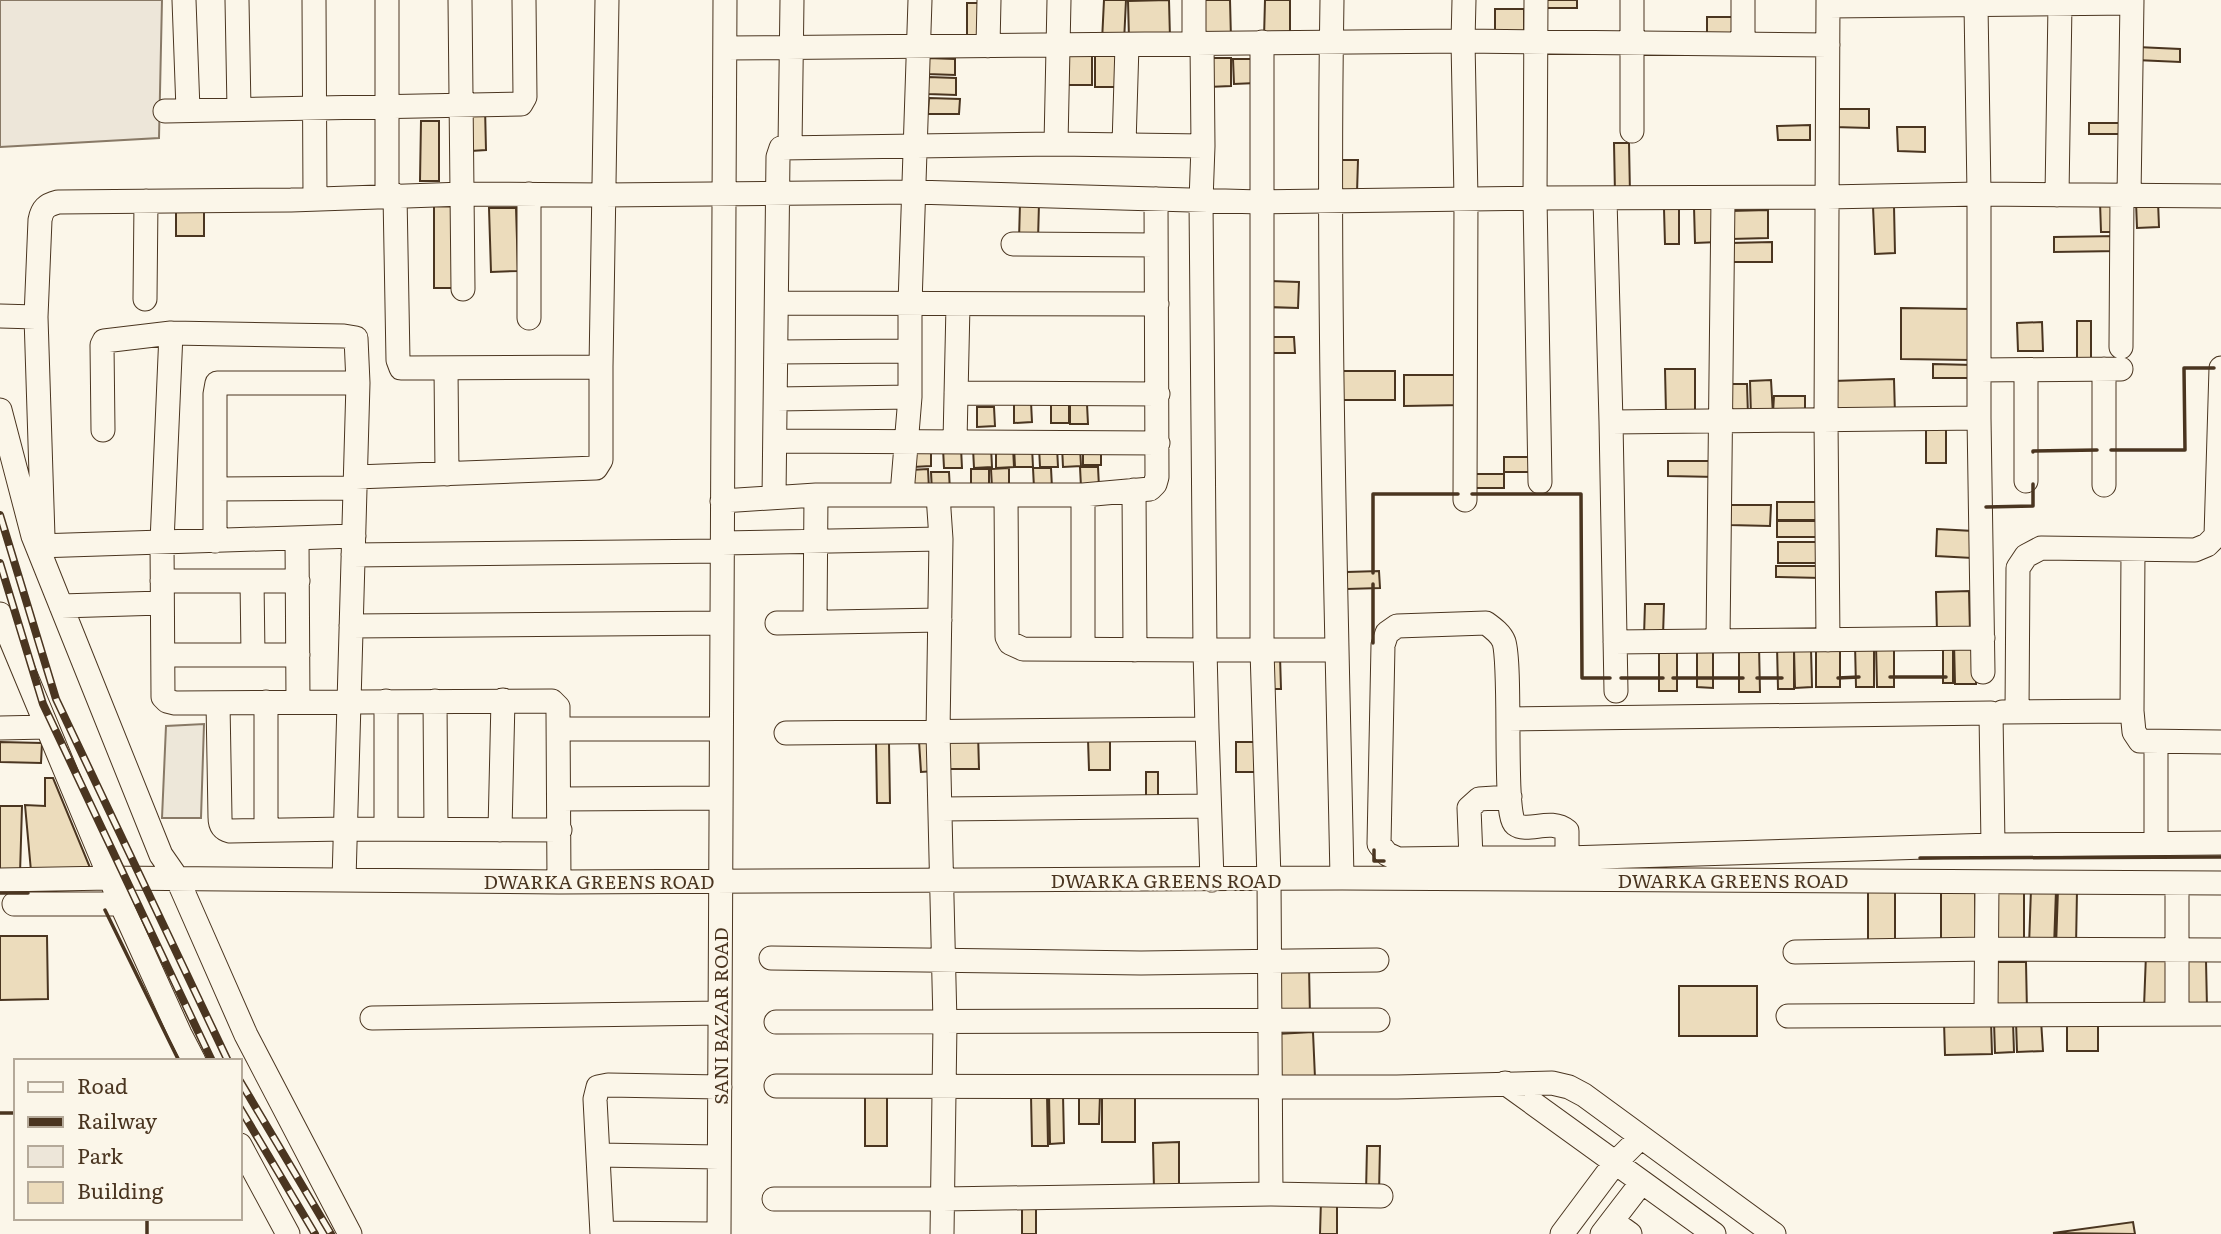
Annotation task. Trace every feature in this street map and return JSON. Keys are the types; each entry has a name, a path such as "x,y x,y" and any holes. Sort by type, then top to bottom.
{"street":[{"path":"184,0 188,110"},
{"path":"237,0 239,110"},
{"path":"314,0 315,198"},
{"path":"387,0 387,106 398,364 407,370 601,367"},
{"path":"460,0 463,289"},
{"path":"165,111 516,105 524,102 524,0"},
{"path":"215,489 447,474 596,468 601,460 607,0"},
{"name":"SANI BAZAR ROAD","path":"719,1234 725,0"},
{"path":"790,146 792,0"},
{"path":"902,494 910,397 910,304 920,0"},
{"path":"988,46 989,0"},
{"path":"1056,144 1059,0"},
{"path":"1194,0 1203,146 1201,201 1205,650 1212,880"},
{"path":"1332,0 1331,201 1342,878"},
{"path":"1464,0 1465,500"},
{"path":"1536,0 1535,198 1540,482"},
{"path":"1632,0 1632,131"},
{"path":"1743,0 1744,44"},
{"path":"1828,640 1828,3 1976,5 2132,2 2126,196 2104,485"},
{"path":"2057,195 2060,4"},
{"path":"1976,5 1983,672"},
{"path":"725,48 1058,47 1332,41 1828,45"},
{"path":"1262,43 1262,650 1269,879 1272,1194"},
{"path":"1124,145 1127,45"},
{"path":"774,497 779,151 790,146 1203,146"},
{"path":"40,546 36,317 40,220 42,210 49,204 58,202 464,194 914,192 1260,202 1979,194 2221,196"},
{"path":"529,318 530,194"},
{"path":"1718,641 1723,198"},
{"path":"1605,199 1616,691"},
{"path":"722,501 816,495 1083,495 1150,489 1155,484 1158,443 1156,200"},
{"path":"145,299 146,201"},
{"path":"1013,244 1156,245"},
{"path":"777,303 1157,304"},
{"path":"955,441 958,304"},
{"path":"0,316 36,317"},
{"path":"170,333 162,542 163,697 167,701 218,703 552,701 558,707 559,729 559,882"},
{"path":"103,430 104,341 170,333 356,338 358,383 344,880"},
{"path":"776,352 909,351"},
{"path":"1979,370 2026,370 2115,362"},
{"path":"2017,712 2018,568 2026,556 2041,548 2194,550 2207,545 2216,536 2221,368"},
{"path":"446,369 447,474"},
{"path":"2026,370 2026,481"},
{"path":"215,541 217,383 358,383"},
{"path":"956,394 1157,394"},
{"path":"776,399 910,397"},
{"path":"0,410 40,546 61,606 161,855 177,878 246,1035 350,1234"},
{"path":"1611,422 1979,418"},
{"path":"775,441 1158,443"},
{"path":"1134,490 1135,650"},
{"path":"816,495 816,622"},
{"path":"938,495 941,539 938,732 945,1023 942,1234"},
{"path":"1083,495 1083,649"},
{"path":"1006,496 1007,637 1010,643 1023,649 1337,650"},
{"path":"40,546 298,539 354,545 722,547 816,541 941,539"},
{"path":"298,539 298,702"},
{"path":"2133,551 2134,732 2140,741 2156,743 2221,742"},
{"path":"61,606 252,581 298,581"},
{"path":"252,581 253,655"},
{"path":"0,614 121,904 193,1059"},
{"path":"777,623 940,620"},
{"path":"351,626 722,623"},
{"path":"1567,858 1567,831 1555,824 1521,827 1510,817 1504,641 1495,629 1486,623 1397,626 1387,633 1383,645 1379,844 1387,854 1398,859 1471,858 1514,869 1567,858 1993,845 2221,844"},
{"path":"1615,642 1983,638"},
{"path":"163,655 298,655"},
{"path":"500,830 503,700"},
{"path":"386,701 386,829"},
{"path":"435,701 436,830"},
{"path":"266,702 266,830"},
{"path":"218,703 220,824 225,830 560,830"},
{"path":"1508,719 2132,711"},
{"path":"1991,713 1993,845"},
{"path":"0,728 47,727"},
{"path":"559,729 721,729"},
{"path":"786,733 1207,729"},
{"path":"2156,743 2156,844"},
{"path":"1471,858 1469,808 1479,799 1510,797"},
{"path":"560,799 721,798"},
{"path":"940,809 1209,806"},
{"name":"DWARKA GREENS ROAD","path":"0,880 1212,880 1342,878 1514,869 1987,882 2221,883"},
{"path":"1986,1013 1987,882"},
{"path":"2177,883 2177,1014"},
{"path":"14,904 121,904"},
{"path":"1795,952 1986,949 2221,950"},
{"path":"771,958 944,961 1377,960"},
{"path":"372,1018 720,1013"},
{"path":"1788,1016 2221,1014"},
{"path":"776,1023 1378,1020"},
{"path":"776,1086 1397,1087 1535,1082 1569,1087 1584,1095 1774,1234"},
{"path":"1505,1083 1714,1234"},
{"path":"712,1234 602,1233 595,1099 598,1087 608,1085 720,1087"},
{"path":"1562,1234 1615,1163 1641,1137"},
{"path":"242,1149 288,1234"},
{"path":"598,1155 719,1157"},
{"path":"1614,1230 1642,1182"},
{"path":"775,1199 1272,1194 1381,1196"}],"green space":[{"path":"0,0 162,0 159,138 0,147"}],"shaded area":[{"path":"204,724 201,818 162,818 166,726"}],"building":[{"path":"1104,0 1126,0 1124,42 1102,41"},
{"path":"1169,0 1170,38 1129,39 1128,1"},
{"path":"1202,0 1230,0 1231,39 1203,39"},
{"path":"1265,0 1290,0 1290,38 1264,38"},
{"path":"1543,0 1577,0 1577,8 1543,8"},
{"path":"967,3 987,3 988,39 967,39"},
{"path":"1495,9 1524,9 1524,35 1495,35"},
{"path":"1707,17 1740,17 1740,41 1707,41"},
{"path":"2137,47 2180,49 2180,62 2136,60"},
{"path":"1064,56 1092,56 1092,85 1064,85"},
{"path":"1095,56 1124,56 1123,87 1095,87"},
{"path":"928,58 955,59 955,75 927,74"},
{"path":"1208,58 1231,58 1231,86 1208,87"},
{"path":"1233,59 1255,59 1256,83 1234,84"},
{"path":"928,77 956,78 956,95 928,94"},
{"path":"929,98 960,99 959,114 928,114"},
{"path":"469,107 485,107 486,150 471,151"},
{"path":"1834,109 1869,109 1869,128 1834,127"},
{"path":"421,121 439,121 439,181 420,181"},
{"path":"2089,123 2126,123 2126,134 2089,134"},
{"path":"1810,125 1810,140 1778,140 1777,126"},
{"path":"1897,127 1925,127 1925,152 1898,151"},
{"path":"1614,143 1629,143 1630,194 1615,194"},
{"path":"1340,160 1358,160 1357,193 1340,192"},
{"path":"2121,201 2121,232 2101,232 2100,202"},
{"path":"2158,201 2159,227 2137,228 2136,202"},
{"path":"1020,203 1039,203 1038,240 1019,240"},
{"path":"434,204 460,205 459,288 434,288"},
{"path":"1717,206 1718,242 1695,243 1694,207"},
{"path":"1873,206 1894,206 1895,253 1875,254"},
{"path":"489,208 516,208 518,271 491,272"},
{"path":"176,209 204,209 204,236 176,236"},
{"path":"1664,209 1679,209 1679,244 1665,244"},
{"path":"1768,210 1768,238 1731,239 1730,211"},
{"path":"2118,236 2118,251 2054,252 2054,237"},
{"path":"1772,242 1772,262 1730,262 1730,243"},
{"path":"1267,281 1299,282 1298,308 1266,307"},
{"path":"1901,308 1971,309 1971,360 1901,359"},
{"path":"2077,321 2091,321 2091,362 2077,363"},
{"path":"2042,322 2043,351 2018,351 2017,323"},
{"path":"1270,337 1294,337 1295,353 1270,353"},
{"path":"1933,364 1973,365 1972,378 1933,378"},
{"path":"1665,369 1695,369 1695,413 1666,413"},
{"path":"1342,371 1395,371 1395,400 1343,400"},
{"path":"1404,375 1463,375 1463,405 1404,406"},
{"path":"1894,379 1895,415 1834,417 1833,381"},
{"path":"1771,380 1773,415 1751,416 1750,381"},
{"path":"1727,384 1747,384 1748,415 1727,416"},
{"path":"1774,396 1805,396 1805,414 1773,413"},
{"path":"1031,402 1032,422 1014,423 1014,403"},
{"path":"1069,403 1069,423 1051,423 1051,404"},
{"path":"1087,404 1088,424 1070,424 1070,405"},
{"path":"977,407 994,407 995,426 977,427"},
{"path":"1926,421 1946,421 1946,463 1926,463"},
{"path":"1101,445 1101,465 1083,465 1083,446"},
{"path":"1062,446 1080,446 1081,466 1063,467"},
{"path":"913,447 931,447 931,466 913,467"},
{"path":"991,447 992,467 974,468 973,448"},
{"path":"1013,447 1014,467 996,468 996,448"},
{"path":"1014,447 1032,447 1033,467 1015,467"},
{"path":"1039,447 1057,447 1058,467 1040,467"},
{"path":"943,448 961,448 962,468 944,468"},
{"path":"1504,457 1534,457 1534,472 1504,472"},
{"path":"1668,461 1716,461 1716,477 1668,476"},
{"path":"1080,467 1098,467 1099,487 1081,487"},
{"path":"1009,468 1009,488 992,488 991,469"},
{"path":"1033,468 1051,468 1052,488 1034,488"},
{"path":"928,469 929,489 911,489 910,470"},
{"path":"971,469 989,469 989,489 971,489"},
{"path":"931,472 949,472 950,492 932,492"},
{"path":"1474,474 1504,474 1504,488 1475,488"},
{"path":"1777,502 1823,502 1823,520 1777,520"},
{"path":"1729,505 1771,505 1770,526 1729,525"},
{"path":"1777,521 1823,521 1823,537 1777,537"},
{"path":"1937,529 1973,531 1972,558 1936,556"},
{"path":"1778,542 1822,542 1822,563 1778,563"},
{"path":"1776,566 1821,566 1821,578 1776,577"},
{"path":"1379,571 1380,588 1347,589 1347,572"},
{"path":"1969,591 1970,632 1937,633 1936,592"},
{"path":"1645,604 1664,604 1663,636 1644,636"},
{"path":"1697,642 1713,642 1713,688 1697,687"},
{"path":"1976,642 1976,684 1955,684 1954,643"},
{"path":"1659,644 1677,644 1677,691 1659,691"},
{"path":"1855,644 1874,644 1874,687 1856,687"},
{"path":"1943,644 1953,644 1953,683 1943,683"},
{"path":"1739,645 1759,645 1760,692 1739,692"},
{"path":"1876,645 1894,645 1894,687 1877,687"},
{"path":"1777,646 1794,646 1794,689 1778,689"},
{"path":"1794,649 1811,649 1812,687 1795,688"},
{"path":"1816,649 1840,649 1840,687 1816,687"},
{"path":"1266,656 1280,656 1281,689 1266,689"},
{"path":"978,732 979,769 947,769 946,733"},
{"path":"1110,738 1110,770 1089,770 1088,739"},
{"path":"919,741 933,741 935,771 921,772"},
{"path":"0,742 42,743 41,763 0,762"},
{"path":"1236,742 1262,742 1262,772 1236,772"},
{"path":"876,743 889,743 890,803 877,803"},
{"path":"1146,772 1158,772 1158,804 1146,804"},
{"path":"45,778 53,778 91,870 31,871 25,805 45,806"},
{"path":"0,806 22,806 20,874 0,874"},
{"path":"1996,887 2024,888 2024,946 1995,945"},
{"path":"1868,888 1895,888 1895,944 1868,944"},
{"path":"1941,889 1975,889 1976,943 1941,944"},
{"path":"2031,889 2056,890 2054,947 2029,946"},
{"path":"2058,889 2077,890 2076,947 2056,947"},
{"path":"0,936 47,936 48,999 0,1000"},
{"path":"2146,954 2169,955 2167,1008 2144,1007"},
{"path":"2187,960 2206,960 2207,1008 2187,1008"},
{"path":"1993,962 2026,962 2027,1012 1993,1012"},
{"path":"1309,966 1310,1017 1278,1018 1276,968"},
{"path":"1679,986 1757,986 1757,1036 1679,1036"},
{"path":"2098,1017 2098,1051 2067,1051 2067,1018"},
{"path":"2041,1020 2043,1051 2017,1052 2016,1021"},
{"path":"1991,1021 1992,1054 1945,1055 1944,1022"},
{"path":"1994,1022 2013,1022 2014,1052 1995,1053"},
{"path":"1313,1032 1315,1078 1277,1080 1276,1034"},
{"path":"1102,1092 1135,1092 1135,1142 1102,1142"},
{"path":"865,1094 887,1094 887,1146 865,1146"},
{"path":"1049,1094 1063,1094 1064,1143 1050,1144"},
{"path":"1031,1095 1047,1095 1048,1146 1032,1146"},
{"path":"1079,1095 1100,1095 1099,1124 1079,1124"},
{"path":"1179,1142 1179,1190 1154,1190 1153,1143"},
{"path":"1367,1146 1380,1146 1379,1194 1366,1193"},
{"path":"1321,1200 1337,1201 1337,1234 1320,1234"},
{"path":"1022,1201 1036,1201 1036,1234 1022,1234"},
{"path":"2133,1222 2135,1234 2053,1233"}],"railway":[{"path":"0,515 56,699 227,1059"},
{"path":"0,563 43,704 211,1059"},
{"path":"242,1084 331,1234"},
{"path":"242,1111 315,1234"}],"wall":[{"path":"2111,450 2185,450 2184,368 2214,368"},
{"path":"2033,452 2097,450"},
{"path":"1986,507 2033,506 2033,484"},
{"path":"1373,573 1373,494 1458,494"},
{"path":"1472,494 1581,494 1582,678 1610,678"},
{"path":"1373,584 1373,643"},
{"path":"1838,678 1859,677"},
{"path":"1890,677 1946,677"},
{"path":"1621,678 1663,678"},
{"path":"1673,678 1743,678"},
{"path":"1757,678 1782,678"},
{"path":"1374,850 1374,861 1384,861"},
{"path":"1920,858 2221,857"},
{"path":"0,893 28,893"},
{"path":"105,910 178,1059"},
{"path":"0,1113 14,1113"},
{"path":"147,1220 147,1234"}]}
